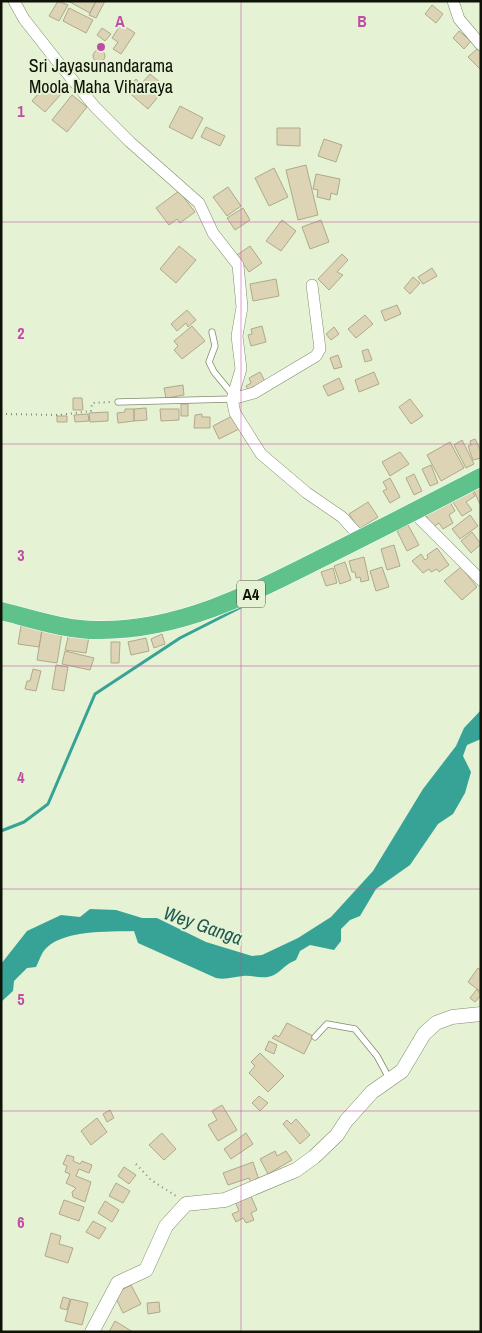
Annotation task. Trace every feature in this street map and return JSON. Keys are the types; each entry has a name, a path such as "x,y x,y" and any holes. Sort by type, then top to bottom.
{"highway":[{"name":"A4","path":"1,611 46,622 100,630 149,627 197,614 251,594 414,513 481,477"}],"street":[{"path":"14,1 24,19 95,107 130,142 199,203 214,233 238,265 242,307 237,336 241,369 232,397 235,413 261,454 307,493 342,517 361,538"},
{"path":"453,1 459,19 481,44"},
{"path":"232,397 254,393 316,356 320,350 312,285"},
{"path":"414,513 481,580"},
{"path":"92,1332 118,1282 146,1270 166,1226 186,1204 225,1200 296,1170 331,1141 372,1092 402,1071 424,1034 436,1023 452,1017 481,1014"}],"lane":[{"path":"212,332 215,346 208,362 232,397"},
{"path":"118,402 232,397"},
{"path":"315,1037 328,1024 355,1029 377,1056 390,1081"}],"path":[{"path":"1,414 59,415 91,411 92,402 118,402"},
{"path":"136,1164 151,1180 186,1204"}],"water":[{"path":"481,710 481,739 467,745 463,756 471,772 465,793 453,814 438,824 410,865 376,889 360,916 350,920 341,929 341,941 334,950 310,945 300,951 296,960 270,976 243,976 220,979 138,943 134,931 85,933 60,939 50,945 43,952 36,967 27,968 14,981 13,991 1,1002 1,964 27,931 61,915 80,917 90,909 116,910 142,918 157,918 206,942 252,956 262,955 298,938 331,917 373,871 423,789 456,746 464,728"}],"building":[{"path":"58,1 68,5 59,21 49,16"},
{"path":"68,1 96,1 90,13"},
{"path":"96,1 105,1 96,18 89,15"},
{"path":"432,5 443,14 436,23 425,14"},
{"path":"69,8 93,20 86,33 63,21"},
{"path":"121,24 135,33 121,54 113,49 118,42 112,38"},
{"path":"102,28 111,34 105,41 97,35"},
{"path":"459,31 471,41 464,49 453,38"},
{"path":"478,48 481,50 481,70 468,57"},
{"path":"99,50 105,56 99,62 93,56"},
{"path":"150,74 166,87 148,109 126,90 136,79 141,84"},
{"path":"48,82 62,93 45,112 32,101"},
{"path":"72,95 87,107 67,132 52,120"},
{"path":"180,106 203,118 192,139 169,127"},
{"path":"206,127 225,136 220,146 201,137"},
{"path":"277,128 300,128 300,146 277,145"},
{"path":"324,139 342,145 336,162 318,156"},
{"path":"306,165 318,215 298,220 286,170"},
{"path":"274,168 288,197 269,206 255,178"},
{"path":"316,174 340,179 337,195 331,193 330,200 317,197 318,190 313,189"},
{"path":"228,187 241,206 227,216 213,197"},
{"path":"179,191 195,212 180,223 177,219 169,225 156,208"},
{"path":"243,208 250,220 235,230 227,218"},
{"path":"282,220 296,231 281,251 266,241"},
{"path":"321,220 329,242 310,249 302,227"},
{"path":"179,246 196,260 176,283 160,269"},
{"path":"250,246 262,263 249,272 237,255"},
{"path":"342,254 348,260 337,272 343,275 329,290 318,279"},
{"path":"432,268 437,276 423,284 418,277"},
{"path":"413,277 420,283 410,294 404,288"},
{"path":"276,279 279,296 253,301 250,284"},
{"path":"397,305 401,314 385,321 381,311"},
{"path":"187,310 196,320 188,327 186,323 177,331 171,324"},
{"path":"365,315 373,324 356,338 348,329"},
{"path":"192,326 205,341 182,359 174,350 178,346 174,341"},
{"path":"262,326 266,342 251,346 248,335 252,334 251,329"},
{"path":"334,327 339,334 331,340 326,334"},
{"path":"368,349 372,360 365,362 362,351"},
{"path":"338,355 342,367 334,369 330,358"},
{"path":"260,372 267,385 250,394 246,386 251,383 249,378"},
{"path":"374,372 379,384 359,392 355,380"},
{"path":"339,378 344,389 328,396 323,386"},
{"path":"183,385 184,395 166,398 164,388"},
{"path":"73,398 82,398 83,410 73,410"},
{"path":"410,399 423,416 411,424 399,407"},
{"path":"181,404 188,404 188,416 181,416"},
{"path":"146,408 147,420 134,421 134,409"},
{"path":"125,409 134,409 134,421 118,423 117,413 125,412"},
{"path":"160,409 179,409 179,420 161,421"},
{"path":"108,412 108,421 90,422 89,413"},
{"path":"88,414 89,421 75,422 74,415"},
{"path":"202,414 202,417 210,417 210,428 194,428 195,415"},
{"path":"57,416 67,416 67,422 57,422"},
{"path":"232,416 239,429 219,439 213,426"},
{"path":"475,439 481,451 481,458 473,460 468,446 471,445 470,441"},
{"path":"462,440 474,464 466,468 454,445"},
{"path":"450,442 464,468 441,481 427,455"},
{"path":"400,452 409,464 390,476 382,462"},
{"path":"431,465 438,483 430,486 422,469"},
{"path":"414,474 422,491 414,495 406,478"},
{"path":"390,478 400,497 390,503 383,491 387,489 383,482"},
{"path":"481,485 481,504 480,504 472,487"},
{"path":"470,487 475,496 466,502 472,510 462,516 451,499"},
{"path":"449,500 455,511 449,515 453,523 443,529 439,523 433,527 425,514"},
{"path":"368,502 378,517 359,529 349,514"},
{"path":"470,515 478,526 460,539 452,529"},
{"path":"408,525 419,545 407,551 397,531"},
{"path":"472,532 481,544 471,553 461,541"},
{"path":"394,545 400,566 387,570 381,549"},
{"path":"437,548 449,565 439,572 437,569 431,572 429,569 423,573 412,561 421,554 425,560 428,558 427,555"},
{"path":"364,557 369,580 361,582 360,577 356,578 355,572 352,572 349,561"},
{"path":"345,562 351,580 340,584 334,566"},
{"path":"382,567 389,587 376,591 370,571"},
{"path":"461,567 477,587 462,600 444,581"},
{"path":"333,568 337,583 326,586 321,572"},
{"path":"21,626 42,630 39,647 18,644"},
{"path":"42,630 62,633 57,663 37,660"},
{"path":"69,633 89,637 86,653 65,650"},
{"path":"162,634 165,644 154,648 151,639"},
{"path":"146,638 149,651 131,655 128,642"},
{"path":"111,642 120,642 119,663 111,663"},
{"path":"65,651 94,658 90,670 62,664"},
{"path":"56,665 68,667 64,691 52,689"},
{"path":"33,669 41,671 36,691 25,689 27,681 30,681"},
{"path":"478,968 481,970 481,992 468,982"},
{"path":"477,989 481,995 475,1002 470,998"},
{"path":"287,1023 313,1036 304,1054 272,1038 275,1035 279,1037"},
{"path":"269,1041 277,1045 274,1054 265,1050"},
{"path":"260,1053 284,1076 268,1092 249,1073 255,1066 251,1062"},
{"path":"259,1096 268,1103 260,1111 252,1103"},
{"path":"222,1105 237,1130 218,1141 208,1125 217,1120 212,1111"},
{"path":"110,1110 114,1118 107,1122 103,1114"},
{"path":"97,1118 107,1132 91,1145 81,1131"},
{"path":"296,1119 310,1135 300,1144 283,1124 287,1120 291,1124"},
{"path":"162,1133 176,1149 164,1160 149,1145"},
{"path":"246,1133 253,1144 231,1159 224,1149"},
{"path":"275,1151 277,1156 286,1151 292,1160 268,1174 260,1159"},
{"path":"67,1155 74,1157 73,1161 80,1164 82,1161 92,1165 89,1173 79,1169 76,1176 91,1182 85,1202 73,1197 72,1192 76,1188 66,1183 70,1174 65,1172 67,1166 63,1164"},
{"path":"253,1162 259,1180 251,1183 249,1178 228,1185 223,1173"},
{"path":"124,1167 136,1175 129,1184 118,1176"},
{"path":"116,1183 130,1191 123,1203 109,1196"},
{"path":"250,1194 257,1210 251,1213 254,1220 246,1223 243,1218 236,1222 232,1214 239,1211 235,1201"},
{"path":"64,1200 84,1207 79,1221 59,1214"},
{"path":"105,1201 119,1210 112,1222 98,1213"},
{"path":"93,1221 106,1228 99,1239 86,1232"},
{"path":"51,1233 61,1236 59,1244 73,1248 68,1263 45,1256"},
{"path":"131,1285 141,1304 123,1313 114,1294"},
{"path":"63,1297 70,1299 67,1310 60,1308"},
{"path":"71,1299 88,1303 82,1325 65,1321"},
{"path":"159,1302 160,1312 148,1314 147,1303"},
{"path":"115,1321 133,1332 109,1332"}],"waterway":[{"path":"1,831 24,822 48,804 95,694 180,638 249,603"}],"place":[{"name":"Sri Jayasunandarama Moola Maha Viharaya","path":"101,47"}],"water label":[{"name":"Wey Ganga","path":"203,925"}]}
